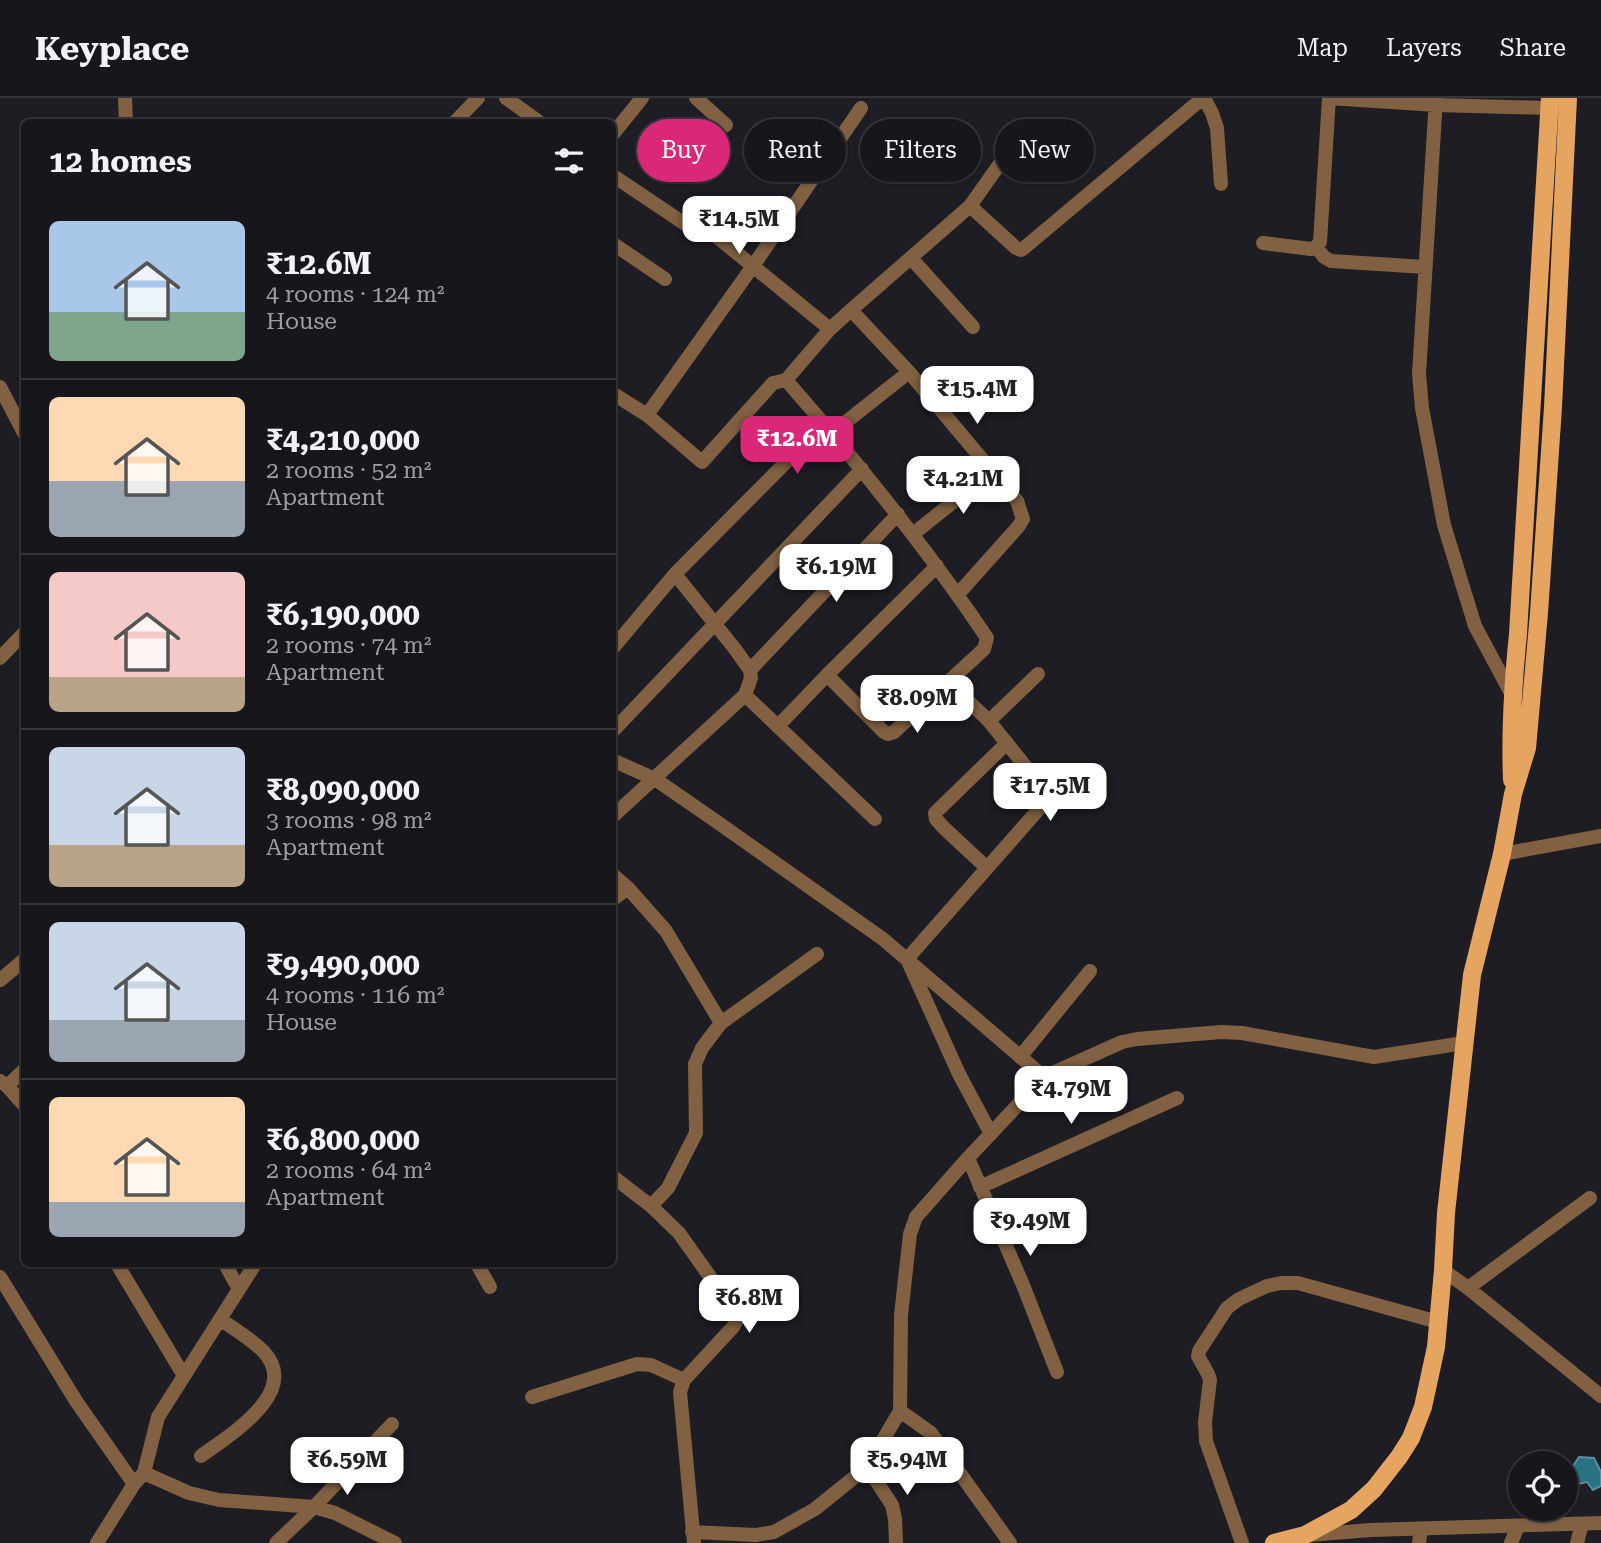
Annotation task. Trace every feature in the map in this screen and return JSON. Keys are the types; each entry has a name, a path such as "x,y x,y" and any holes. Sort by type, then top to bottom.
{"main road":[{"path":"1274,1543 1305,1535 1351,1510 1374,1489 1411,1438 1423,1408 1436,1347 1446,1213 1472,975 1502,854 1513,794 1527,748 1553,407 1568,98"},
{"path":"1513,794 1512,695 1519,620 1550,103"}],"street":[{"path":"125,98 126,119"},
{"path":"458,119 478,98"},
{"path":"506,98 535,119"},
{"path":"616,130 642,98"},
{"path":"696,98 720,119"},
{"path":"970,206 1021,250 1204,98 1217,128 1221,184"},
{"path":"1263,243 1311,249 1320,242 1329,98 1550,103"},
{"path":"1436,101 1419,374 1422,408 1444,525 1475,626 1512,695"},
{"path":"647,415 861,108"},
{"path":"616,396 647,415 702,462 773,383 786,380 830,329 970,206 995,171"},
{"path":"616,178 691,228 700,223 830,329"},
{"path":"616,246 664,279"},
{"path":"1316,247 1331,261 1425,267"},
{"path":"911,258 973,327"},
{"path":"851,310 909,372 1017,501 1023,519 1018,527 958,594"},
{"path":"616,644 674,574 828,428 909,372"},
{"path":"786,380 898,514 987,638 984,649 894,732 888,734 827,675"},
{"path":"0,387 21,427"},
{"path":"616,728 862,469"},
{"path":"913,534 992,471"},
{"path":"750,670 898,514"},
{"path":"778,726 937,566"},
{"path":"616,813 745,695 751,678 750,670 735,649 674,574"},
{"path":"0,658 21,636"},
{"path":"989,721 1038,674"},
{"path":"907,958 1045,799 1045,792 989,721 948,682"},
{"path":"745,695 875,819"},
{"path":"987,868 936,820 935,813 1007,743"},
{"path":"616,762 654,779 883,939 1044,1077"},
{"path":"1502,854 1601,836"},
{"path":"616,878 666,931 721,1023"},
{"path":"616,897 628,888"},
{"path":"651,1206 668,1188 696,1133 695,1064 702,1048 721,1023 817,954"},
{"path":"907,958 959,1074 991,1133"},
{"path":"0,980 21,962"},
{"path":"1020,1057 1090,971"},
{"path":"616,1179 651,1206 679,1233 738,1318 733,1327 684,1380 680,1392 693,1537 756,1535 774,1532 815,1509 867,1467 900,1411 901,1315 910,1234 916,1217 1044,1077 1122,1042 1221,1032 1242,1033 1374,1057 1464,1043"},
{"path":"21,1072 4,1083 21,1102"},
{"path":"980,1187 1177,1098"},
{"path":"968,1158 1057,1372"},
{"path":"1468,1288 1590,1198"},
{"path":"119,1267 184,1376"},
{"path":"227,1267 239,1289"},
{"path":"97,1543 134,1484 144,1473 158,1417 253,1267"},
{"path":"479,1267 491,1287"},
{"path":"1443,1270 1601,1396"},
{"path":"0,1277 76,1401 134,1484"},
{"path":"1242,1543 1206,1441 1205,1422 1210,1380 1198,1356 1227,1308 1239,1299 1267,1286 1298,1283 1438,1322"},
{"path":"201,1456 255,1415 272,1389 275,1376 272,1363 264,1352 220,1319"},
{"path":"532,1397 637,1364 651,1365 684,1380"},
{"path":"900,1411 931,1433 1010,1543"},
{"path":"276,1543 393,1424"},
{"path":"867,1467 892,1505 896,1543"},
{"path":"144,1473 190,1493 219,1500 314,1507 335,1513 395,1543"},
{"path":"1305,1535 1420,1536 1518,1526 1601,1523"},
{"path":"1577,1543 1582,1524"},
{"path":"1511,1543 1518,1526"}],"water":[{"path":"1578,1458 1594,1458 1601,1472 1601,1486 1593,1490 1587,1482 1578,1484"}]}
